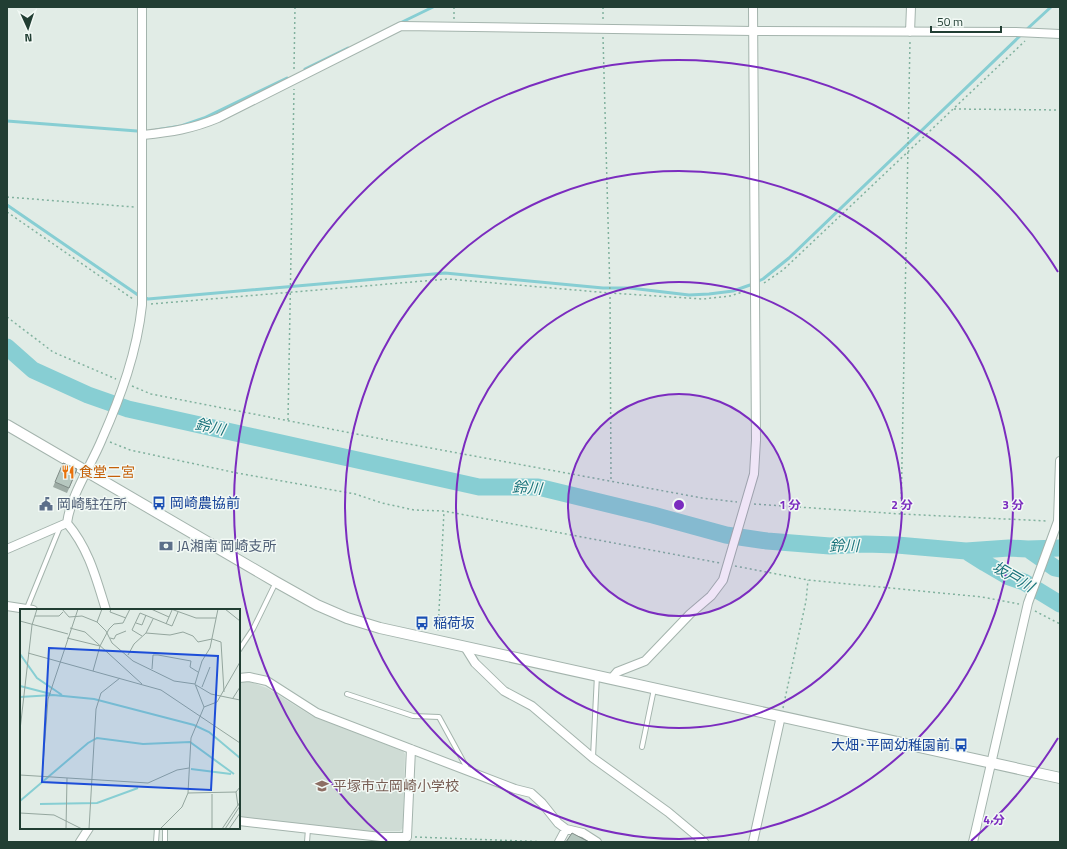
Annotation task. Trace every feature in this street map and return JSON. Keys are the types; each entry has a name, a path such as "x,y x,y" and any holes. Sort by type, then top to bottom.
{"street":[{"path":"7,549 64,525 69,510 102,439 124,382 135,347 142,305 142,7"},
{"path":"611,679 617,672 645,661 690,614 711,596 723,580 754,474 756,440 753,7"},
{"path":"910,32 911,7"},
{"path":"143,135 184,130 218,118 401,26 753,31 1016,32 1032,34 1060,34"},
{"path":"7,425 276,582 317,605 347,618 380,628 437,641 1060,778"},
{"path":"973,842 1027,607 1058,521 1060,461"},
{"path":"64,525 74,531 90,558 106,609"},
{"path":"7,606 30,609"},
{"path":"464,647 475,663 504,691 532,706 593,758 668,812 704,842"},
{"path":"240,678 249,677 267,681 317,713 515,789 531,793 542,802 558,823 566,828 583,833 597,842"},
{"path":"753,842 781,716"},
{"path":"240,821 381,837 407,837 411,749"},
{"path":"559,842 566,828"},
{"path":"80,842 88,829"}],"lane":[{"path":"30,609 64,525"},
{"path":"240,648 253,629 276,582"},
{"path":"593,758 596,675"},
{"path":"642,747 654,688"},
{"path":"347,694 413,716 439,717 470,772"},
{"path":"156,842 157,829"},
{"path":"165,829 165,842"},
{"path":"307,842 308,829"}],"path":[{"path":"288,420 295,7"},
{"path":"454,7 454,27"},
{"path":"603,7 610,293 611,481"},
{"path":"901,514 910,32"},
{"path":"7,212 142,305 448,279 610,293 703,299 730,296 755,287 783,270 908,151 954,110 1032,34"},
{"path":"954,110 1060,110"},
{"path":"7,197 143,208"},
{"path":"7,317 53,352 151,394 387,440 702,498 745,503 901,514 1058,521"},
{"path":"102,439 130,450 237,473 355,494 382,503 414,510 444,511 808,580 982,597 1017,603 1060,624"},
{"path":"437,641 444,511"},
{"path":"781,716 806,601 808,580"},
{"path":"407,837 549,842"}],"shaded area":[{"name":"平塚市立岡崎小学校","path":"248,681 267,688 312,716 403,751 405,754 403,828 400,831 380,831 374,835 240,819 240,682"}],"building":[{"path":"63,463 77,469 69,488 55,482"},
{"path":"572,833 589,842 566,842"}],"waterway":[{"path":"398,24 433,7"},
{"path":"1026,30 1051,7"},
{"path":"7,205 138,295 148,299 445,273 603,288 630,288 689,295 733,291 763,279 789,258 1022,34"},
{"path":"305,69 348,48"},
{"path":"156,130 181,126 204,118 287,78"},
{"path":"7,121 137,131"},
{"name":"鈴川","path":"7,347 33,370 88,395 128,409 479,487 538,487 653,515 726,535 767,541 830,546 865,544 897,545 966,551 1009,548 1060,548"},
{"name":"鈴川","path":"1028,549 1055,568 1060,569"},
{"name":"坂戸川","path":"966,551 1009,577 1024,582 1060,604"}],"place":[{"name":"食堂二宮","path":"68,472"},
{"name":"岡崎農協前","path":"159,503"},
{"name":"岡崎駐在所","path":"46,504"},
{"name":"JA湘南 岡崎支所","path":"166,546"},
{"name":"稲荷坂","path":"422,623"},
{"name":"大畑･平岡幼稚園前","path":"961,745"},
{"name":"平塚市立岡崎小学校","path":"322,786"}]}
